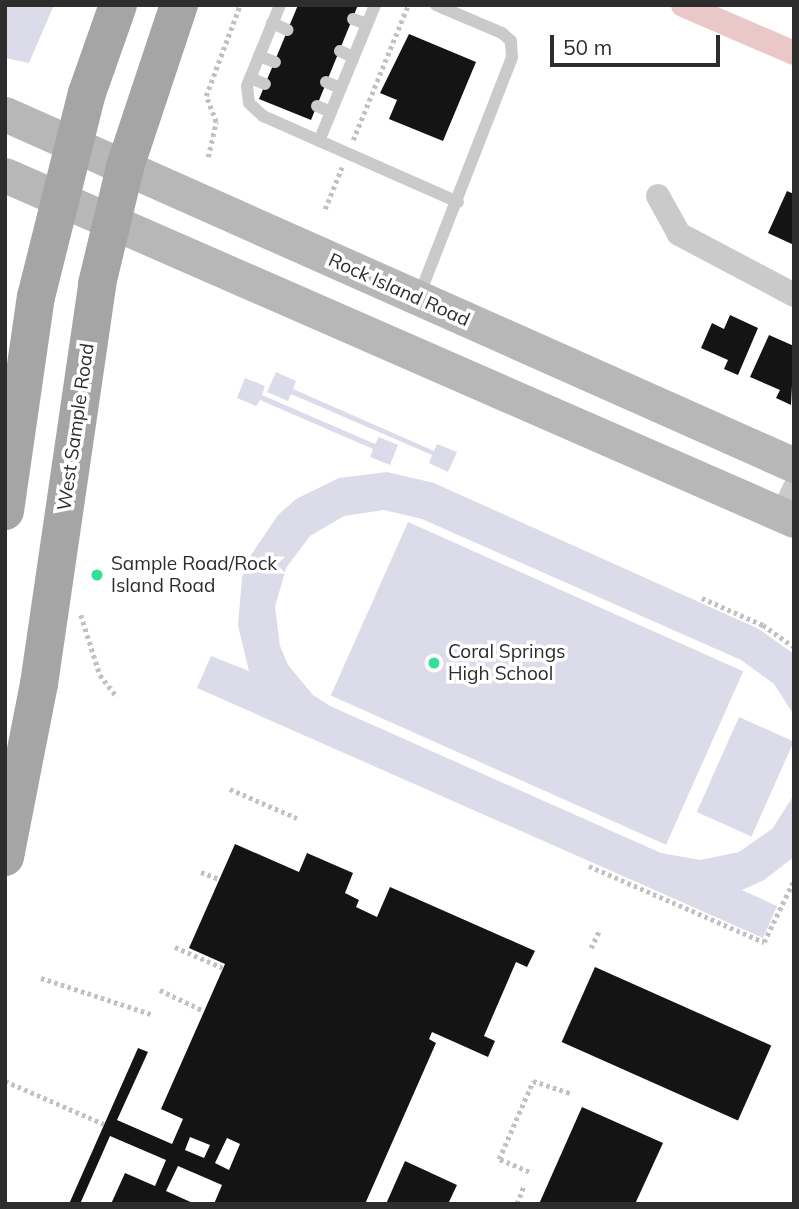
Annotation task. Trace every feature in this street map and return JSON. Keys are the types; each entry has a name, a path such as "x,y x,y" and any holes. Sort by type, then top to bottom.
{"main road":[{"path":"5,511 36,297 87,93 118,5"},
{"name":"West Sample Road","path":"5,857 26,763 110,221 125,167 179,5"},
{"name":"Rock Island Road","path":"5,114 794,466"},
{"path":"5,175 790,508"}],"street":[{"path":"658,196 679,234 794,295"}],"lane":[{"path":"280,5 250,78 249,103 263,116 458,202"},
{"path":"319,141 374,5"},
{"path":"418,299 458,202 512,57 511,41 436,5"},
{"path":"352,19 367,24"},
{"path":"272,23 288,30"},
{"path":"340,51 353,57"},
{"path":"259,56 275,62"},
{"path":"250,78 265,85"},
{"path":"326,82 340,88"},
{"path":"317,106 331,112"}],"path":[{"path":"208,157 216,122 206,96 240,5"},
{"path":"325,209 408,5"},
{"path":"702,598 763,625 794,647"},
{"path":"81,615 100,676 117,697"},
{"path":"230,789 297,818"},
{"path":"589,866 764,942 794,880"},
{"path":"201,872 219,879"},
{"path":"591,948 599,931"},
{"path":"175,947 223,968"},
{"path":"41,978 151,1014"},
{"path":"160,990 204,1011"},
{"path":"5,1081 104,1124"},
{"path":"529,1172 499,1159 533,1081 571,1093"},
{"path":"517,1204 524,1185"}],"shaded area":[{"path":"5,5 54,5 29,63 5,58"},
{"path":"276,372 296,381 293,389 434,451 437,444 457,452 448,472 429,463 432,455 291,394 288,401 267,392"},
{"path":"245,378 265,386 262,395 375,444 379,437 398,445 390,465 370,457 373,449 260,400 256,406 237,398"},
{"path":"387,472 434,483 759,629 794,654 794,715 774,684 741,660 422,519 384,510 344,516 310,536 286,568 275,607 280,646 288,665 313,695 330,706 661,853 700,860 739,852 772,829 794,795 794,857 764,880 742,890 777,906 763,938 197,688 211,656 249,671 238,626 242,577 251,555 278,515 296,499 339,478"},
{"path":"408,522 743,671 666,845 331,696"},
{"path":"739,717 794,741 752,836 697,812"}],"building":[{"path":"298,5 358,5 311,120 259,99"},
{"path":"409,34 476,62 443,141 389,119 397,100 380,93"},
{"path":"787,191 794,194 794,245 768,233"},
{"path":"730,315 758,328 738,375 724,369 728,360 701,348 712,323 724,329"},
{"path":"769,335 794,346 791,405 776,398 780,390 750,377"},
{"path":"235,844 299,872 307,853 353,873 345,893 359,900 356,907 377,917 390,887 535,951 527,967 516,962 484,1036 495,1041 488,1057 432,1032 429,1039 436,1043 365,1204 214,1204 222,1185 178,1166 166,1191 195,1204 111,1204 125,1173 155,1186 166,1160 110,1136 80,1204 69,1204 138,1048 148,1052 117,1120 172,1144 183,1119 161,1109 225,964 189,948","holes":["190,1137 210,1145 204,1158 185,1150","227,1138 240,1144 229,1170 215,1163"]},
{"path":"595,967 771,1046 738,1120 562,1042"},
{"path":"582,1107 663,1143 635,1204 539,1204"},
{"path":"405,1161 457,1185 448,1204 386,1204"}],"waterway":[{"path":"683,5 794,53"}],"place":[{"name":"Sample Road/Rock Island Road","path":"97,575"},
{"name":"Coral Springs High School","path":"434,663"}]}
